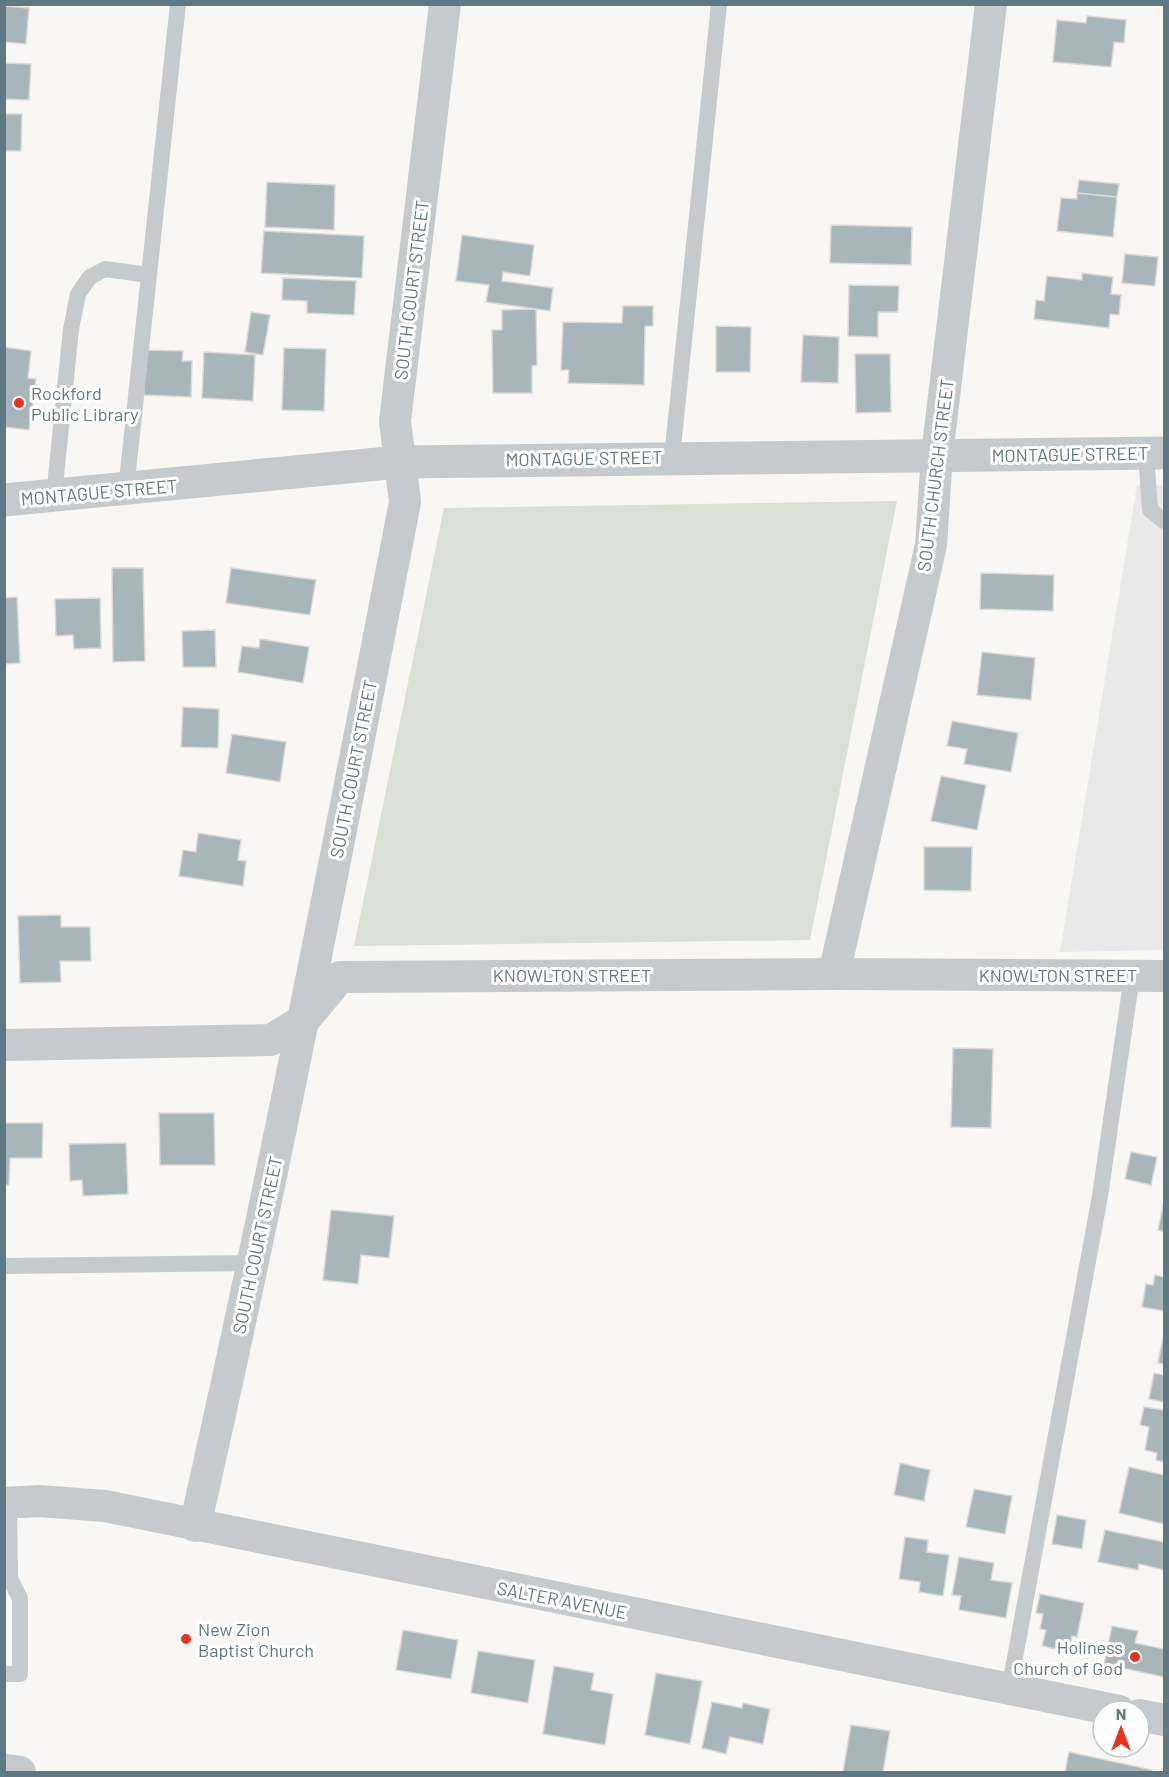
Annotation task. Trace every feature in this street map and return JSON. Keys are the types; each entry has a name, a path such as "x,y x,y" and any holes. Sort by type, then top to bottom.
{"street":[{"name":"SOUTH COURT STREET","path":"195,1526 254,1263 305,1019 405,502 395,421 445,4"},
{"name":"SOUTH CHURCH STREET","path":"834,974 931,545 937,455 991,4"},
{"name":"MONTAGUE STREET","path":"4,500 399,462 1155,453"},
{"name":"KNOWLTON STREET","path":"4,1045 271,1040 305,1019 340,977 834,974 1164,976"},
{"name":"SALTER AVENUE","path":"7,1503 39,1501 105,1506 1091,1706"},
{"path":"4,1770 20,1773"}],"lane":[{"path":"126,490 178,4"},
{"path":"672,457 719,4"},
{"path":"54,496 71,329 78,294 90,277 105,269 149,275"},
{"path":"1155,453 1150,510 1164,521"},
{"path":"1009,1690 1098,1207 1132,976"},
{"path":"4,1266 254,1263"},
{"path":"4,1674 20,1674 20,1599 7,1578 7,1503"}],"shaded area":[{"path":"1137,485 1164,485 1164,950 1060,952"},
{"path":"897,501 810,940 354,946 444,508"}],"building":[{"path":"4,6 29,8 26,44 4,42"},
{"path":"1087,16 1126,20 1124,43 1114,42 1111,67 1053,62 1057,20 1086,23"},
{"path":"4,63 31,64 29,100 4,99"},
{"path":"4,114 22,114 21,151 4,151"},
{"path":"1079,180 1119,184 1117,197 1077,193"},
{"path":"267,182 335,185 334,230 265,227"},
{"path":"1077,193 1117,197 1113,237 1057,231 1061,198 1077,199"},
{"path":"831,225 912,227 911,265 830,263"},
{"path":"264,231 364,236 362,278 261,273"},
{"path":"462,235 534,245 530,276 503,272 502,281 553,288 550,311 486,302 489,285 456,281"},
{"path":"1125,254 1158,257 1155,286 1122,283"},
{"path":"1082,273 1113,277 1111,294 1121,295 1119,315 1110,314 1109,328 1034,319 1036,300 1044,301 1047,276 1082,280"},
{"path":"283,278 356,281 354,315 307,313 307,301 282,300"},
{"path":"849,285 899,286 898,312 878,312 878,337 848,336"},
{"path":"623,306 653,306 653,326 645,326 644,385 568,383 569,370 561,370 563,322 622,323"},
{"path":"536,309 537,365 532,366 532,393 493,393 492,330 502,330 502,310"},
{"path":"251,312 270,315 263,355 245,352"},
{"path":"716,326 751,327 750,372 716,372"},
{"path":"803,335 839,337 838,383 801,382"},
{"name":"Rockford Public Library","path":"4,347 31,351 28,378 36,379 29,430 4,427"},
{"path":"284,348 326,349 324,411 282,410"},
{"path":"145,350 183,351 182,361 192,361 191,397 144,395"},
{"path":"204,352 255,355 253,401 202,398"},
{"path":"855,354 890,354 891,412 856,413"},
{"path":"112,568 143,568 145,661 113,662"},
{"path":"231,568 316,580 310,615 226,603"},
{"path":"981,573 1054,575 1053,611 980,609"},
{"path":"17,597 20,663 4,664 4,598"},
{"path":"100,598 101,648 74,649 73,635 56,636 55,599"},
{"path":"215,630 216,667 183,667 182,631"},
{"path":"260,639 309,647 303,683 238,672 242,646 259,648"},
{"path":"982,652 1035,658 1031,700 977,695"},
{"path":"183,707 219,709 218,748 181,747"},
{"path":"952,721 1018,733 1011,772 964,764 967,749 947,746"},
{"path":"232,734 286,742 280,782 226,773"},
{"path":"941,776 986,785 977,830 931,821"},
{"path":"198,833 241,840 238,860 246,861 243,886 179,876 183,850 196,852"},
{"path":"924,847 972,847 971,891 924,890"},
{"path":"61,915 61,927 90,927 91,961 60,961 61,982 20,983 18,916"},
{"path":"953,1048 993,1049 991,1128 951,1127"},
{"path":"159,1113 214,1113 215,1165 160,1165"},
{"path":"4,1123 43,1123 42,1158 10,1158 9,1185 4,1185"},
{"path":"126,1143 128,1194 83,1196 82,1180 70,1181 69,1144"},
{"path":"1131,1152 1157,1157 1151,1185 1125,1179"},
{"path":"1164,1201 1164,1232 1158,1230"},
{"path":"331,1210 394,1216 389,1258 361,1255 358,1284 323,1280"},
{"path":"1155,1275 1164,1277 1164,1311 1142,1307 1146,1284 1153,1285"},
{"path":"1164,1333 1164,1364 1158,1363"},
{"path":"1154,1373 1164,1375 1164,1402 1149,1399"},
{"path":"1144,1407 1164,1410 1164,1462 1156,1460 1157,1453 1145,1450 1149,1427 1140,1425"},
{"path":"900,1463 930,1470 924,1501 894,1495"},
{"path":"1129,1467 1164,1475 1164,1524 1119,1513"},
{"path":"974,1489 1012,1496 1005,1534 966,1527"},
{"path":"1057,1515 1086,1520 1082,1549 1052,1544"},
{"path":"1105,1530 1164,1542 1164,1570 1139,1564 1138,1570 1098,1562"},
{"path":"905,1537 928,1540 927,1552 949,1555 943,1596 919,1592 920,1582 899,1579"},
{"path":"959,1557 994,1563 991,1580 1012,1583 1006,1618 959,1610 961,1596 952,1595"},
{"path":"1040,1594 1084,1603 1077,1637 1072,1636 1069,1652 1042,1646 1046,1630 1040,1629 1043,1614 1036,1613"},
{"name":"Holiness Church of God","path":"1112,1626 1138,1631 1135,1643 1164,1649 1164,1677 1104,1664"},
{"path":"403,1630 458,1640 451,1679 396,1670"},
{"path":"478,1651 535,1660 528,1703 471,1693"},
{"path":"554,1666 594,1673 591,1690 613,1694 605,1745 543,1734"},
{"path":"656,1673 702,1681 690,1744 645,1735"},
{"path":"712,1702 742,1708 743,1703 770,1709 763,1744 730,1737 726,1754 702,1748"},
{"path":"851,1725 890,1731 883,1772 843,1772"},
{"path":"1069,1752 1091,1757 1091,1759 1101,1759 1152,1770 1151,1772 1065,1772"}],"place":[{"name":"Rockford Public Library","path":"19,403"},
{"name":"New Zion Baptist Church","path":"186,1639"},
{"name":"Holiness Church of God","path":"1135,1657"}]}
